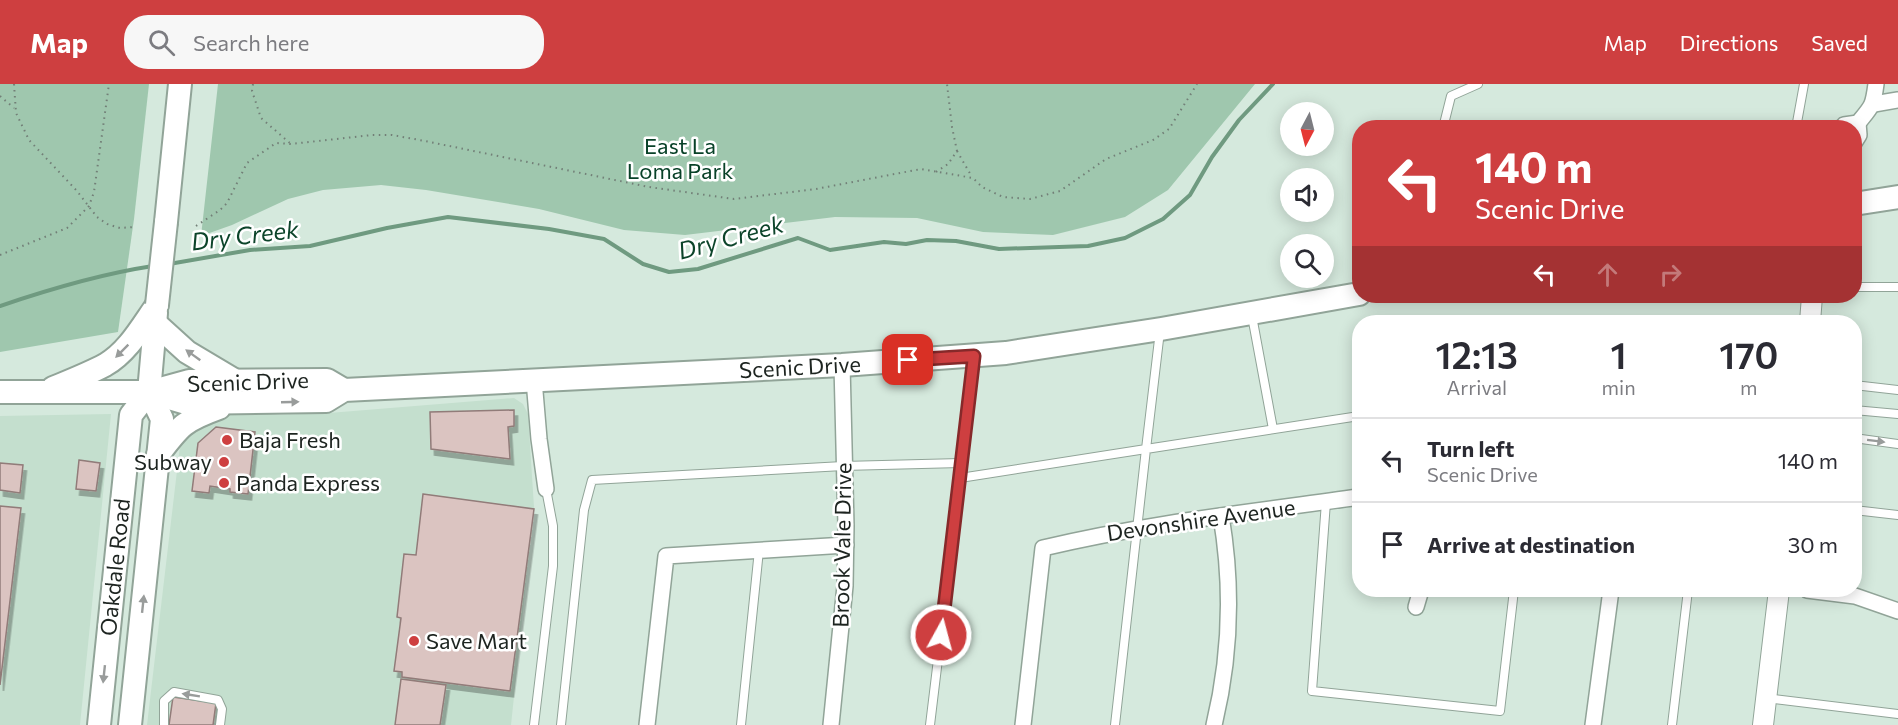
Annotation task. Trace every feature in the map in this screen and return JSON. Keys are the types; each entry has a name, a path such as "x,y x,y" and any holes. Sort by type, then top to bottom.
{"main road":[{"path":"149,392 180,84"},
{"path":"1862,203 1898,197"},
{"name":"Scenic Drive","path":"149,392 186,403 326,400 344,390 842,365 1006,354 1352,295"},
{"path":"156,314 187,352 236,381"},
{"path":"43,392 114,358 156,314"},
{"name":"Scenic Drive","path":"0,392 149,392 189,381 327,380 344,390"},
{"name":"Oakdale Road","path":"99,725 131,415 149,392 162,419 130,725"},
{"path":"158,455 183,424 196,416 232,403"}],"street":[{"path":"1861,120 1874,104 1876,84"},
{"path":"1874,104 1898,100"},
{"name":"Brook Vale Drive","path":"831,725 845,586 842,365"},
{"path":"534,380 546,489"},
{"name":"Devonshire Avenue","path":"1023,725 1043,548 1136,528 1352,498"},
{"path":"1214,725 1227,659 1230,618 1227,560 1221,516"},
{"path":"647,725 666,556 846,546"},
{"path":"1416,607 1419,597"},
{"path":"1593,725 1610,597"},
{"path":"1763,725 1778,597"},
{"path":"1858,597 1898,611"}],"lane":[{"path":"1445,120 1451,96 1478,84"},
{"path":"1797,120 1804,84"},
{"path":"1862,287 1898,287"},
{"path":"1251,313 1273,429"},
{"path":"1115,725 1136,528 1161,329"},
{"path":"930,725 974,356"},
{"path":"1862,386 1898,390"},
{"path":"1862,411 1898,414"},
{"path":"960,478 1352,417"},
{"path":"1862,439 1898,444"},
{"path":"561,725 584,510 592,480 843,466 962,463"},
{"path":"534,725 553,566 553,526 546,489"},
{"path":"1326,502 1312,691 1500,711 1513,597"},
{"path":"1862,511 1898,515"},
{"path":"741,725 759,550"},
{"path":"1672,725 1687,597"},
{"path":"164,725 164,701 174,692 218,699 222,709 220,725"},
{"path":"1766,698 1898,714"}],"path":[{"path":"14,84 15,108 30,140 77,190 97,217 107,224 120,228 134,227"},
{"path":"0,255 67,228 89,206 94,192 109,84"},
{"path":"252,84 261,118 291,144"},
{"path":"947,84 951,127 957,151 973,178 982,187 1003,197 1030,199 1060,191 1106,159 1153,140 1169,129 1197,84"},
{"path":"0,96 15,108"},
{"path":"196,226 220,210 227,202 247,163 276,143 291,144 372,135 392,135 649,187 734,199 816,189 921,169 973,178"},
{"path":"936,172 948,164 957,151"}],"shaded area":[{"path":"514,398 523,404 528,414 534,507 511,725 147,725 181,437 212,416 243,411 280,415 329,413"},
{"path":"111,414 80,725 0,725 0,416"}],"green space":[{"path":"0,84 149,84 134,219 118,332 0,352"},
{"name":"East La Loma Park","path":"218,84 1255,84 1168,190 1125,217 1053,235 983,232 917,218 835,217 685,235 624,230 539,209 426,190 381,185 323,190 288,199 232,225 201,236"}],"building":[{"path":"514,410 514,426 508,427 510,459 431,449 430,412"},
{"path":"216,427 255,432 248,494 210,486 209,493 192,491 198,443"},
{"path":"79,460 100,463 96,491 76,489"},
{"path":"0,463 23,465 20,493 0,490"},
{"path":"423,494 534,509 510,691 402,677 402,672 394,671 401,618 397,617 404,554 416,555"},
{"path":"0,506 21,508 0,685"},
{"path":"401,679 446,685 440,725 395,725"},
{"path":"173,697 216,703 213,725 169,725"}],"waterway":[{"name":"Dry Creek","path":"169,264 250,250 310,246 448,217 549,229 604,239 643,264 669,272 698,269 798,238 830,250 884,242 906,244 927,240 956,241 999,249 1088,246 1125,238 1163,219 1190,195 1212,157 1239,120 1273,84"},
{"name":"Dry Creek","path":"0,306 75,283 153,266"}],"place":[{"name":"Baja Fresh","path":"227,440"},
{"name":"Subway","path":"224,462"},
{"name":"Panda Express","path":"224,483"},
{"name":"Save Mart","path":"414,641"}],"route":[{"path":"908,360 974,356 941,635"}]}
